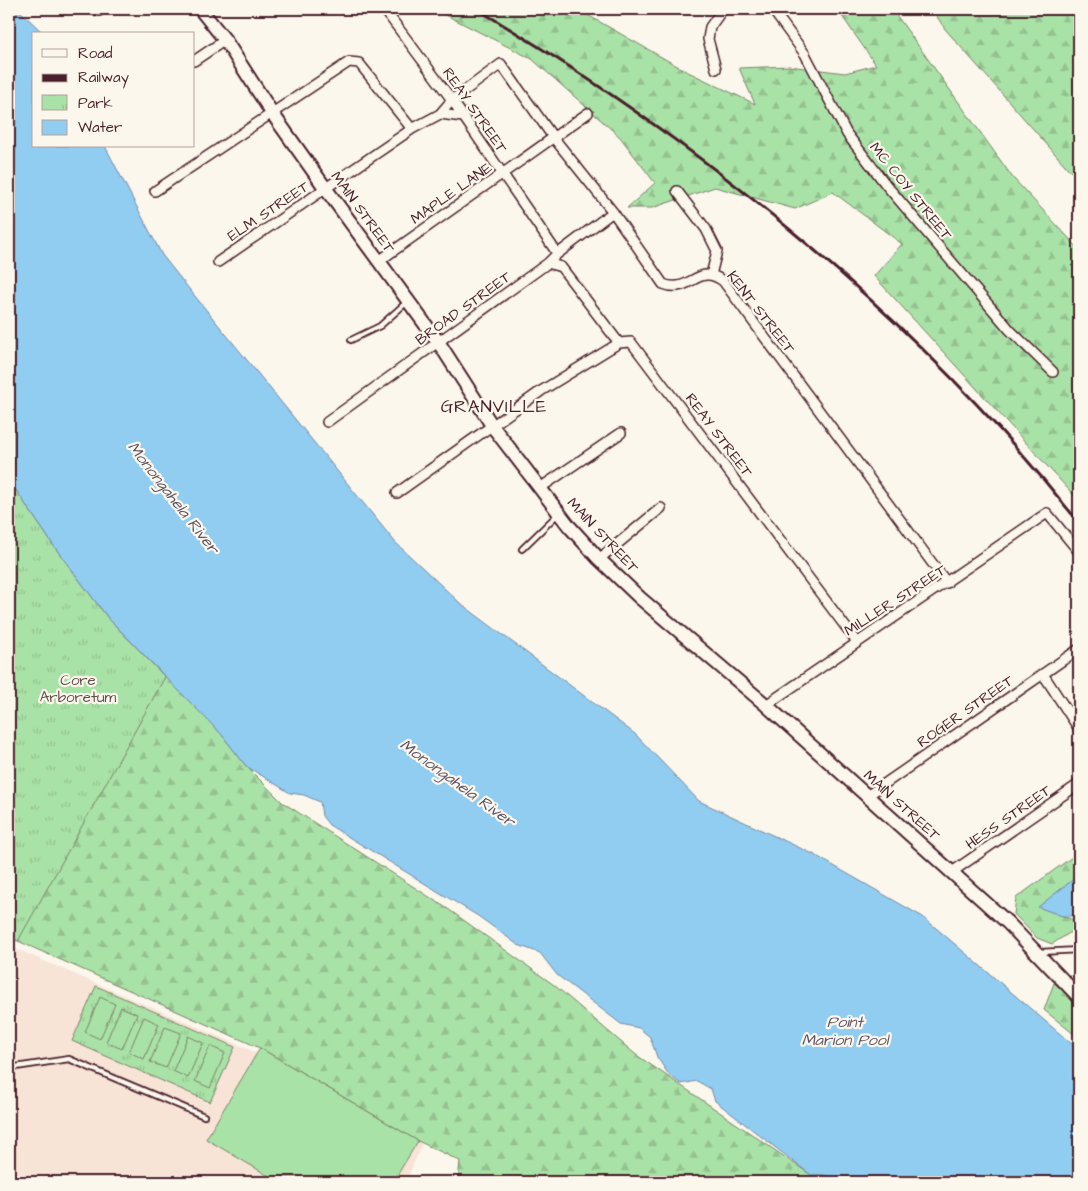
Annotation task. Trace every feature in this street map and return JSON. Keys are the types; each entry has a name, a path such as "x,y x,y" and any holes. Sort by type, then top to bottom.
{"main road":[{"name":"MAIN STREET","path":"200,9 225,40 272,113 438,343 493,427 559,513 599,559 662,618 766,705 952,872 1036,952 1079,997"}],"street":[{"name":"REAY STREET","path":"384,9 452,100 557,253"},
{"path":"716,69 708,39 710,27 723,9"},
{"name":"MC COY STREET","path":"772,9 805,54 847,134 882,179 1010,330 1053,372"},
{"path":"195,60 225,40"},
{"path":"154,191 349,62 358,63 412,129"},
{"name":"KENT STREET","path":"452,100 501,64 553,137 613,212 663,284 679,287 706,274 723,281 947,583"},
{"path":"440,114 452,100"},
{"name":"MAPLE LANE","path":"379,260 588,113"},
{"path":"440,114 463,117"},
{"name":"ELM STREET","path":"218,262 412,129 440,114"},
{"path":"677,191 706,229 717,251 711,275"},
{"name":"BROAD STREET","path":"327,422 548,263 557,253 613,212"},
{"name":"REAY STREET","path":"548,263 561,267 619,343 631,342 857,642"},
{"path":"398,493 541,392 619,343"},
{"path":"540,488 621,433"},
{"path":"599,559 662,508"},
{"name":"MILLER STREET","path":"766,705 1047,513 1054,518 1079,552"},
{"name":"ROGER STREET","path":"867,796 1079,649"},
{"path":"1043,674 1079,729"},
{"name":"HESS STREET","path":"952,872 1079,784"}],"lane":[{"path":"351,340 380,326 407,302"},
{"path":"522,549 559,513"},
{"path":"1036,952 1079,950"},
{"path":"9,1068 69,1059 204,1116"}],"shaded area":[{"path":"9,946 244,1047 422,1144 406,1182 9,1182"}],"green space":[{"path":"434,9 577,9 686,71 755,104 739,68 789,66 845,73 876,65 837,9 892,9 1013,178 1079,249 1079,501 874,276 902,244 833,192 795,209 715,187 652,208 627,208 655,183 620,137 532,59"},
{"path":"932,9 1079,9 1079,181 945,29"},
{"path":"9,480 56,549 222,735 246,766 282,802 448,909 554,985 635,1054 811,1175 826,1176 839,1182 458,1182 460,1161 418,1141 260,1048 9,937"},
{"name":"Core Arboretum","path":"9,480 56,549 108,618 165,677 18,941 9,937"},
{"path":"1079,852 1079,875 1039,907 1079,922 1079,927 1052,944 1037,938 1014,914 1016,898"},
{"path":"1054,983 1079,1005 1079,1038 1044,1010"},
{"path":"96,986 235,1047 210,1102 72,1041"},
{"path":"100,997 115,1004 100,1039 85,1032"},
{"path":"121,1007 137,1014 122,1049 106,1042"},
{"path":"144,1017 159,1024 144,1059 129,1052"},
{"path":"165,1027 181,1033 166,1068 150,1062"},
{"path":"188,1036 203,1043 188,1078 173,1071"},
{"path":"210,1046 225,1053 210,1088 195,1081"},
{"path":"260,1048 418,1141 393,1182 279,1182 206,1139"}],"water":[{"name":"Point Marion Pool","path":"9,9 18,9 42,32 32,32 32,148 106,148 162,255 395,542 460,603 635,734 699,801 813,854 923,917 1079,1050 1079,1182 839,1182 826,1176 811,1175 715,1101 711,1089 697,1081 681,1084 669,1075 657,1057 650,1037 639,1028 621,1024 557,975 540,953 518,945 478,916 329,825 322,816 320,802 304,795 290,793 246,766 222,735 108,618 56,549 9,480"},
{"path":"1079,875 1079,916 1062,916 1038,907"}],"railway":[{"path":"477,9 560,61 642,117 723,176 801,239 877,305 948,375 1016,448 1079,523"}],"district":[{"name":"GRANVILLE","path":"494,406"}],"water label":[{"name":"Monongahela River","path":"174,497"},
{"name":"Monongahela River","path":"458,782"}]}
